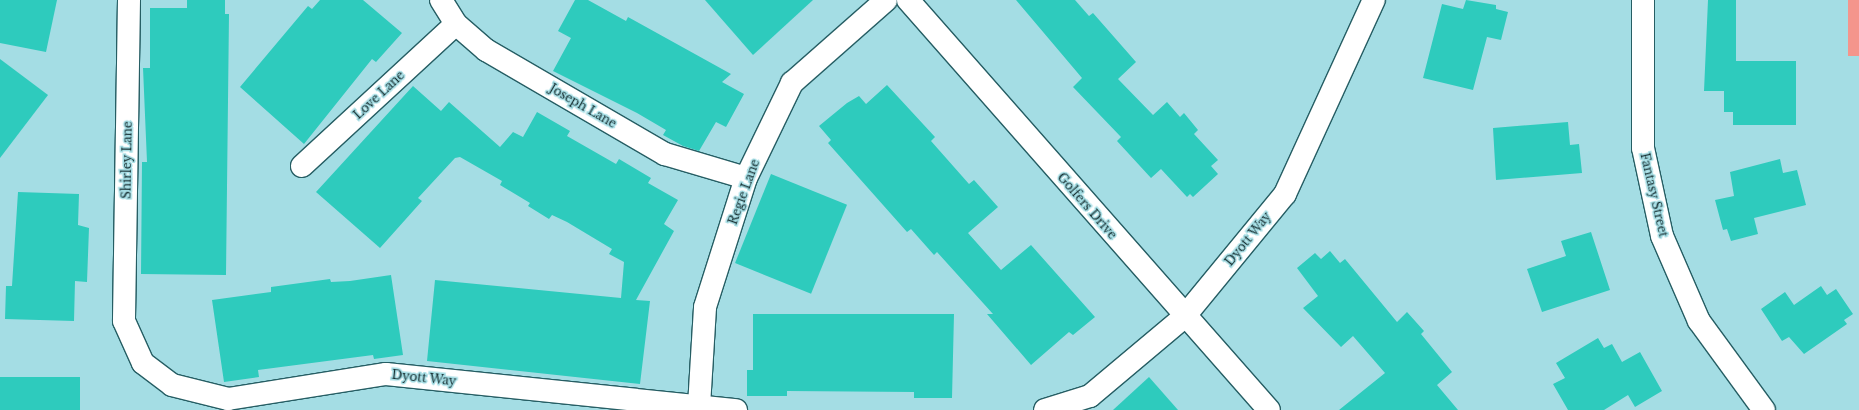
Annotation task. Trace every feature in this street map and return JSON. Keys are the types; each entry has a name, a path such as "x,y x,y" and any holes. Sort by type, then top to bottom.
{"street":[{"name":"Shirley Lane","path":"124,321 129,0"},
{"name":"Joseph Lane","path":"441,0 456,24 486,50 665,154 746,178"},
{"name":"Regie Lane","path":"699,406 705,307 746,178 792,83 886,0"},
{"name":"Golfers Drive","path":"908,0 1184,317 1269,410"},
{"name":"Dyott Way","path":"1045,410 1090,396 1184,317 1285,194 1374,0"},
{"name":"Fantasy Street","path":"1643,0 1643,148 1662,236 1699,321 1764,410"},
{"name":"Love Lane","path":"302,166 456,24"},
{"name":"Dyott Way","path":"124,321 144,363 172,385 228,399 386,374 736,410"}],"shaded area":[{"path":"1848,0 1859,0 1859,56 1848,56"}],"building":[{"path":"0,0 57,0 46,52 0,43"},
{"path":"187,0 225,0 225,14 229,14 226,275 141,274 142,162 147,162 143,68 150,68 150,8 187,8"},
{"path":"320,0 363,0 402,33 376,62 372,59 304,144 240,87 308,6 312,9"},
{"path":"575,0 588,0 626,21 628,17 731,74 722,82 744,94 726,127 716,122 699,151 683,146 663,135 666,130 637,113 553,71 571,38 558,31"},
{"path":"705,0 813,0 753,55"},
{"path":"1016,0 1075,0 1089,16 1093,13 1136,62 1118,79 1153,115 1167,102 1180,117 1184,113 1198,130 1194,134 1218,160 1211,166 1218,174 1193,197 1190,194 1187,197 1161,169 1151,178 1117,141 1121,137 1073,87 1082,78"},
{"path":"1466,0 1496,5 1496,9 1508,12 1501,40 1487,37 1473,90 1423,78 1442,4 1463,9"},
{"path":"1708,0 1736,0 1736,61 1796,61 1796,125 1733,125 1733,112 1724,112 1724,91 1704,91"},
{"path":"0,59 48,95 0,158"},
{"path":"887,85 935,137 931,141 969,184 974,180 998,207 968,233 1001,270 1031,245 1095,317 1073,335 1069,332 1031,365 987,314 993,314 937,252 934,255 911,229 907,232 828,143 831,140 819,126 847,103 859,96 866,104"},
{"path":"413,86 441,111 449,102 500,147 513,132 523,137 537,112 570,131 567,136 616,164 619,159 651,178 648,183 678,200 664,224 674,231 636,300 650,301 640,384 427,361 435,280 621,298 624,262 609,254 612,249 567,222 552,215 549,219 528,206 530,203 500,185 502,181 460,157 455,158 418,198 422,201 380,248 316,192"},
{"path":"1568,122 1570,145 1579,144 1582,173 1496,180 1493,128"},
{"path":"1780,159 1783,173 1797,170 1806,205 1754,218 1758,234 1731,241 1727,229 1723,230 1715,200 1734,196 1730,172"},
{"path":"771,174 847,205 811,294 735,263"},
{"path":"18,192 79,194 78,225 89,228 87,282 75,281 74,321 5,319 6,286 12,286"},
{"path":"1591,232 1610,290 1542,312 1527,269 1566,256 1561,241"},
{"path":"1330,251 1340,263 1345,259 1397,322 1407,312 1424,331 1421,334 1452,372 1437,385 1458,410 1339,410 1385,373 1353,336 1341,347 1303,308 1318,296 1297,268 1315,253 1321,259"},
{"path":"391,275 403,355 374,359 373,355 258,370 259,377 224,382 212,300 271,292 271,287 330,279 331,282 350,281"},
{"path":"1821,286 1827,295 1836,289 1853,314 1844,320 1847,324 1804,354 1789,337 1782,341 1761,309 1785,292 1794,305"},
{"path":"753,314 954,314 952,398 914,398 914,392 787,391 787,396 747,396 747,370 753,370"},
{"path":"1598,338 1604,348 1612,344 1622,362 1640,352 1662,391 1635,407 1628,395 1604,410 1568,410 1553,384 1565,378 1556,363"},
{"path":"0,377 80,377 80,410 0,410"},
{"path":"1149,377 1178,410 1113,410"}]}
